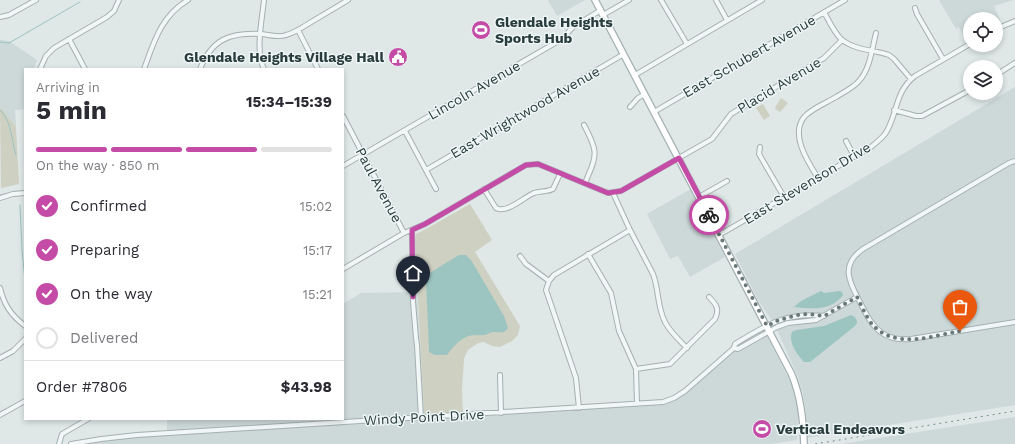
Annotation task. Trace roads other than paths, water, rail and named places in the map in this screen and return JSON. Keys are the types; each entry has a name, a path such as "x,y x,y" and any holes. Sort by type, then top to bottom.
{"main road":[{"path":"595,0 791,373 798,389 802,407 804,444"}],"street":[{"path":"0,17 9,15 36,0"},
{"path":"41,68 48,53 112,13 119,0"},
{"path":"144,68 160,27 170,15 188,0"},
{"path":"264,0 260,57 264,68"},
{"path":"200,68 208,53 216,44 224,39 237,35 261,34 284,36 298,30 348,0"},
{"name":"Lincoln Avenue","path":"344,165 562,39 573,27 629,0"},
{"path":"661,0 687,44"},
{"path":"716,0 727,20"},
{"path":"634,75 762,0"},
{"name":"East Schubert Avenue","path":"654,112 845,0"},
{"path":"915,8 943,59"},
{"path":"824,12 842,40 854,46 889,55 894,58 911,79"},
{"path":"1003,25 1015,21"},
{"path":"298,30 317,68"},
{"path":"818,178 803,151 800,138 800,124 810,113 853,87 859,81 867,68 876,33"},
{"path":"69,39 84,68"},
{"name":"Placid Avenue","path":"613,193 621,191 712,140 731,114 824,58 842,40"},
{"name":"East Stevenson Drive","path":"719,235 818,178 880,140 887,129 899,94 904,86 911,79 963,48"},
{"name":"East Wrightwood Avenue","path":"426,170 624,54"},
{"path":"1003,70 1015,64"},
{"path":"630,107 638,98 645,94"},
{"path":"894,110 916,116 922,116 929,114 963,94"},
{"name":"Paul Avenue","path":"344,118 404,232"},
{"path":"584,125 593,142 595,152 595,158 585,183"},
{"path":"405,131 436,190"},
{"path":"846,141 854,156"},
{"path":"760,147 759,154 784,197"},
{"path":"1015,161 996,170 859,252 852,260 848,272 851,284 871,323 890,337 900,340 1015,322"},
{"path":"344,268 404,232 425,224 484,188 526,165 538,164 608,193 613,193 630,230 654,274 662,314 666,324 672,333 687,348"},
{"path":"484,188 496,208 498,210 505,210 535,193 553,189 560,174"},
{"path":"699,197 727,181"},
{"path":"0,198 24,193"},
{"name":"Paul Avenue","path":"412,230 413,284 421,418"},
{"path":"579,408 576,378 546,295 546,290 549,281 554,274 561,269 630,230"},
{"path":"588,254 611,293 619,331 636,369 637,404"},
{"path":"520,256 526,264 549,281"},
{"path":"0,288 1,300 12,314 24,325"},
{"path":"636,369 667,365 676,359 711,324 718,313 716,304 709,297"},
{"path":"768,328 788,323 816,320 857,297"},
{"name":"Windy Point Drive","path":"71,444 137,434 421,418 663,402 679,395 734,348 735,344 768,328"},
{"name":"Windy Point Drive","path":"734,348 744,345 768,328"},
{"path":"0,358 16,348 24,340"},
{"path":"742,340 744,345"},
{"path":"500,375 501,413"},
{"path":"0,415 24,402"},
{"path":"59,444 62,434 86,420"}],"water":[{"path":"459,255 466,255 471,260 504,316 508,328 503,332 493,332 485,335 473,335 466,337 455,345 447,355 435,355 429,352 426,281 428,274"},
{"path":"821,291 824,293 840,291 843,295 833,304 821,308 794,307 801,301"},
{"path":"851,315 857,320 855,326 810,362 804,362 792,344 792,332 796,330 824,326"}],"waterway":[{"path":"0,42 9,43 80,2"},
{"path":"0,110 4,114 9,125 16,155"},
{"path":"20,205 24,270"}],"railway":[{"path":"815,444 1015,411"}],"place":[{"name":"Glendale Heights Sports Hub","path":"481,30"},
{"name":"Glendale Heights Village Hall","path":"398,57"},
{"name":"Vertical Endeavors","path":"762,429"}]}
